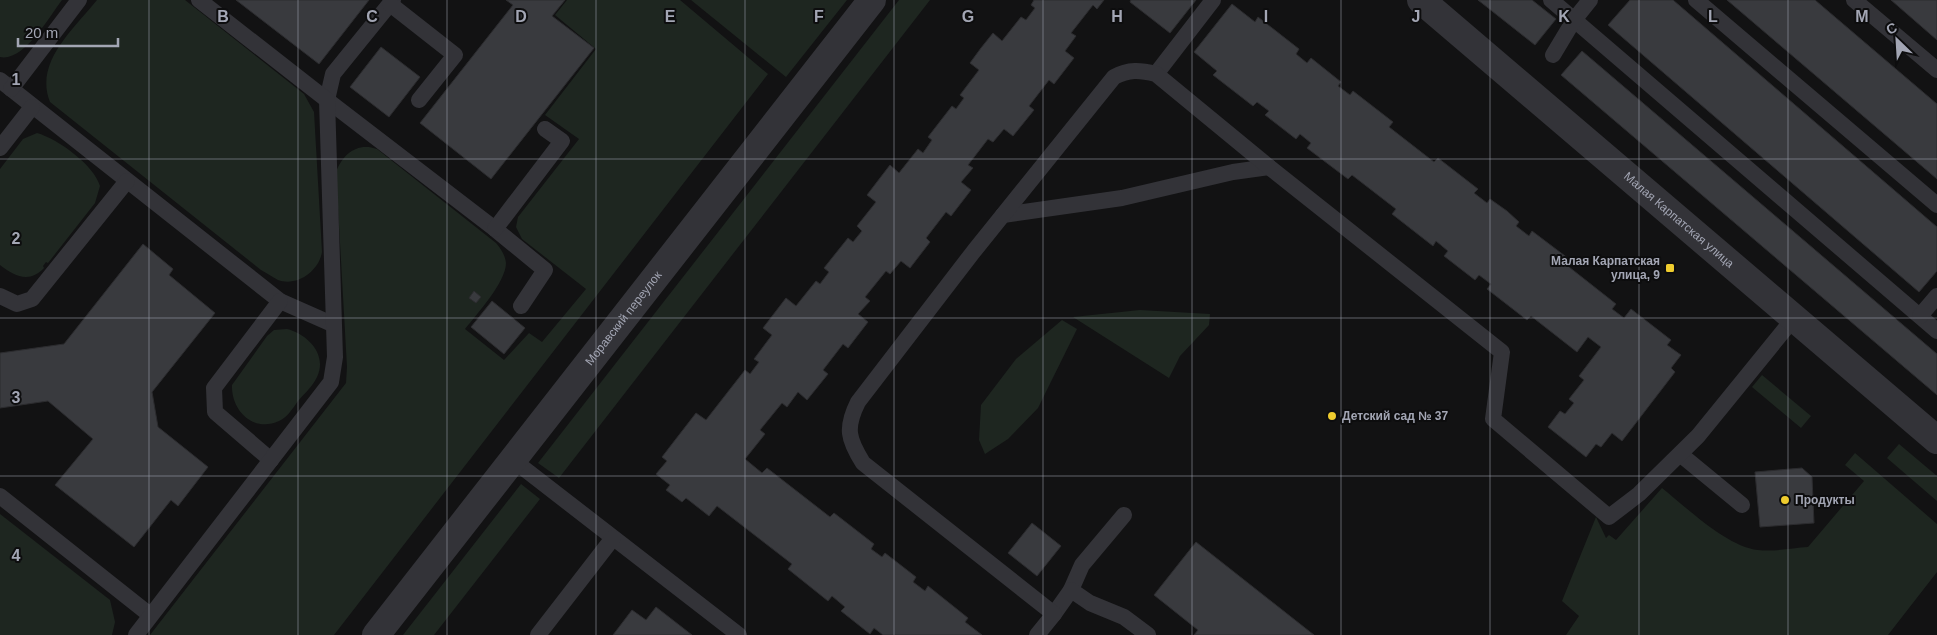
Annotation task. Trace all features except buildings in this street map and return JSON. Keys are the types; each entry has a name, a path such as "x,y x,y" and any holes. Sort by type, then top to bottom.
{"street":[{"name":"Моравский переулок","path":"376,635 872,0"},
{"name":"Малая Карпатская улица","path":"1421,0 1937,440"}],"lane":[{"path":"79,0 5,84 280,301 332,324"},
{"path":"199,0 495,229 544,270 521,306"},
{"path":"1156,74 1213,0"},
{"path":"1551,0 1937,331"},
{"path":"1554,55 1574,20 1590,0"},
{"path":"1696,0 1937,204"},
{"path":"1854,0 1937,70"},
{"path":"136,635 331,382 335,357 332,324 327,100 333,74 392,2 455,55 419,100"},
{"path":"1054,614 863,463 854,448 848,430 850,418 858,402 1003,215 1114,77 1126,70 1142,70 1156,74 1269,167 1502,352 1493,419 1609,517 1639,494 1698,436 1794,318"},
{"path":"0,148 32,107"},
{"path":"495,229 562,141 545,129"},
{"path":"1003,215 1122,198 1234,172 1269,167"},
{"path":"0,296 17,304 32,299 127,181"},
{"path":"1920,316 1937,296"},
{"path":"271,460 214,412 214,388 280,301"},
{"path":"1680,454 1742,505"},
{"path":"513,460 739,635"},
{"path":"0,496 150,615"},
{"path":"1037,635 1072,590 1082,564 1124,514"},
{"path":"538,635 613,538"},
{"path":"1072,590 1090,603 1124,617 1148,635"}],"shaded area":[{"path":"0,0 62,0 27,46 9,57 0,57"},
{"path":"97,0 185,0 304,94 314,112 322,252 317,265 306,276 285,282 261,270 50,102 46,87 47,73 52,60 68,34"},
{"path":"567,0 680,0 768,74 334,635 150,635 346,383 347,367 336,172 343,160 352,151 363,147 377,149 498,245 506,263 505,271 490,297 465,329 504,360 529,333 542,342 586,289 522,239 516,227 518,217 579,139 545,115 596,49 555,15"},
{"path":"691,0 847,0 786,77"},
{"path":"899,0 930,0 559,478 538,463"},
{"path":"37,133 55,141 74,154 91,170 100,186 95,203 48,263 46,262 43,266 44,268 33,276 22,277 11,273 0,265 0,169 23,139"},
{"path":"1140,310 1210,314 1209,325 1180,356 1169,378 1073,317"},
{"path":"1062,320 1077,329 1038,408 1008,439 985,454 979,440 981,405 1016,359"},
{"path":"287,329 302,335 314,346 320,360 320,369 311,387 285,418 269,424 261,424 245,417 240,411 235,403 232,385 267,336 274,330"},
{"path":"1762,375 1811,416 1801,428 1752,387"},
{"path":"1899,444 1937,476 1937,501 1887,458"},
{"path":"1855,453 1937,524 1937,572 1888,635 1566,635 1579,616 1562,601 1596,517 1606,538 1609,535 1616,540 1662,488 1707,525 1733,542 1758,550 1770,551 1808,547 1864,481 1845,465"},
{"path":"521,484 540,499 434,635 403,635"},
{"path":"0,514 110,600 115,622 112,635 0,635"}],"place":[{"name":"Малая Карпатская улица, 9","path":"1670,268"},
{"name":"Детский сад № 37","path":"1332,416"},
{"name":"Продукты","path":"1785,500"}]}
